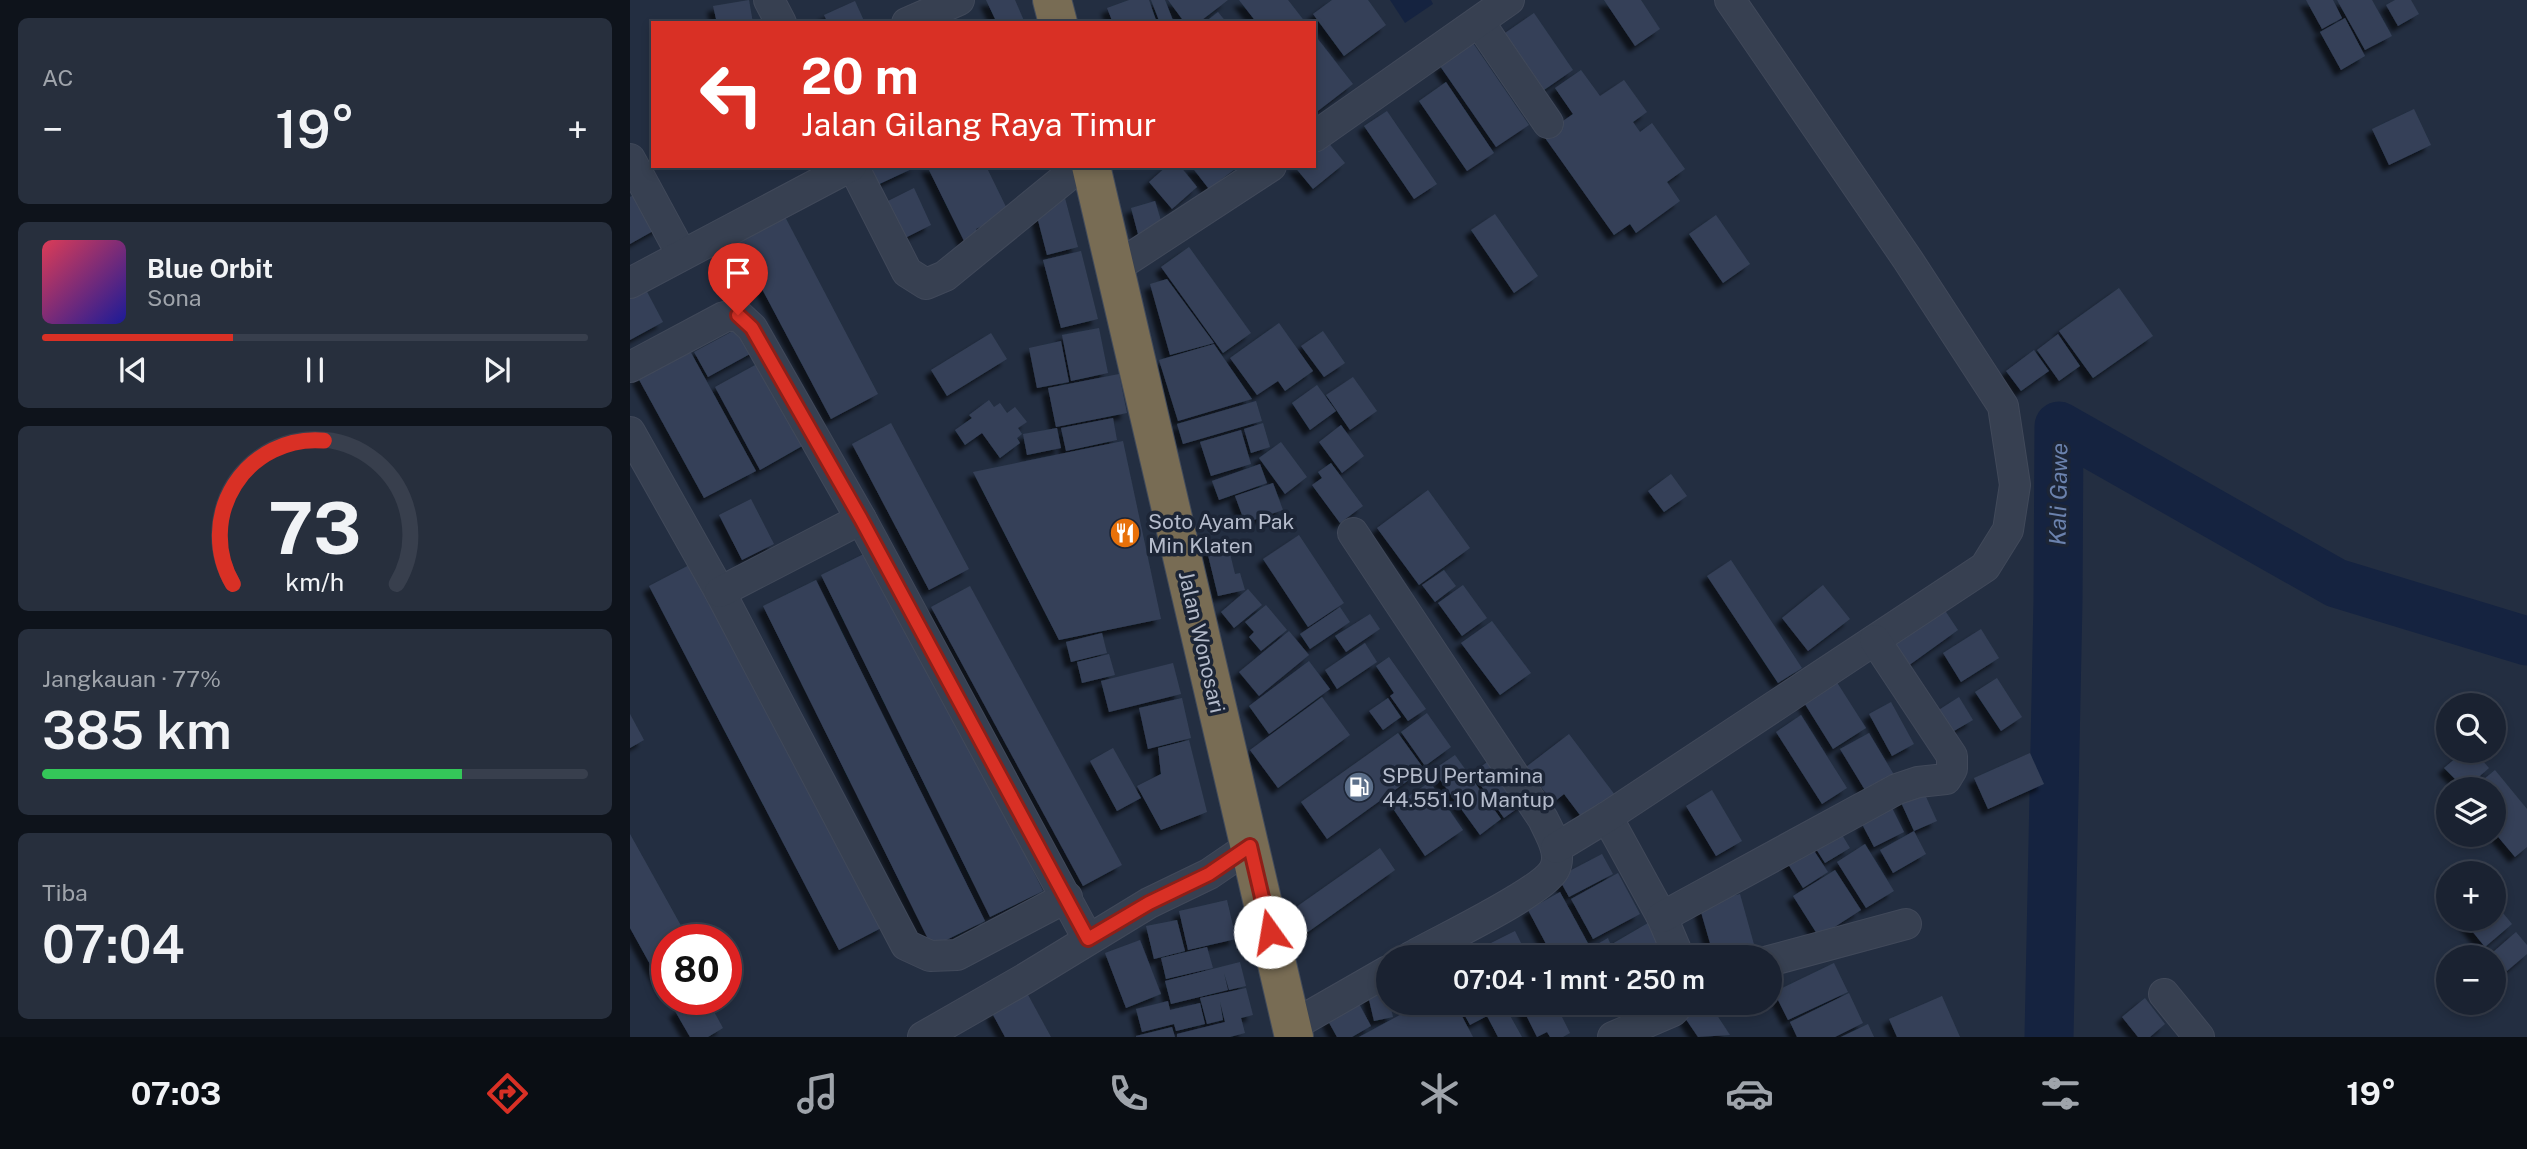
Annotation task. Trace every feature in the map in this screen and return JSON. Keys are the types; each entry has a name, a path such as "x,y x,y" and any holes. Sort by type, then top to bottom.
{"highway":[{"path":"1052,0 1057,21"},
{"name":"Jalan Wonosari","path":"1091,168 1293,1031"}],"street":[{"path":"769,0 780,21"},
{"path":"912,21 959,0"},
{"path":"1316,136 1509,0"},
{"path":"1556,848 1985,567 2008,530 2015,485 2003,406 1908,260 1730,0"},
{"path":"1479,22 1548,123"},
{"path":"630,159 682,255"},
{"path":"630,283 848,168"},
{"path":"853,168 907,272 926,284 945,276 1078,168"},
{"path":"1115,268 1268,168"},
{"path":"630,367 724,317 738,315 752,328 861,519 1088,939"},
{"path":"630,432 720,592 906,946 930,956 957,955 1067,897"},
{"path":"720,592 861,519"},
{"path":"1353,533 1543,820 1556,848 1555,869 1543,882 1518,899 1433,945"},
{"path":"1662,917 1897,789 1918,782 1946,779 1952,769 1952,756 1875,640"},
{"path":"1607,817 1662,917 1674,945"},
{"path":"923,1037 1149,903 1209,874 1250,846"},
{"path":"1782,957 1906,924"},
{"path":"1293,1031 1376,979"},
{"path":"2164,994 2199,1037"},
{"path":"1613,1037 1663,1015"}],"water":[{"path":"1390,0 1431,0 1433,4 1405,23"}],"building":[{"path":"749,0 753,21 717,21 713,6"},
{"path":"986,0 1015,0 1024,21 996,21"},
{"path":"1129,0 1149,0 1156,21 1112,21 1107,8"},
{"path":"1151,0 1165,0 1173,21 1159,21"},
{"path":"1168,0 1228,0 1201,21 1184,21"},
{"path":"1239,0 1288,0 1304,21 1255,21"},
{"path":"1332,0 1368,0 1386,25 1344,56 1313,14"},
{"path":"1604,0 1641,0 1660,29 1635,46"},
{"path":"2306,0 2333,0 2342,18 2322,29"},
{"path":"2337,0 2372,0 2392,36 2365,50"},
{"path":"2395,0 2411,0 2419,14 2398,26 2386,5"},
{"path":"855,1 864,21 827,21 824,15"},
{"path":"1218,12 1225,21 1207,21"},
{"path":"1534,13 1573,70 1544,90 1505,33"},
{"path":"2345,18 2365,56 2341,70 2320,32"},
{"path":"1316,37 1353,84 1316,112"},
{"path":"1473,43 1529,125 1496,147 1440,66"},
{"path":"1581,70 1600,96 1624,80 1647,112 1633,122 1640,132 1652,123 1685,169 1667,182 1680,201 1636,233 1630,224 1614,235 1543,135 1573,114 1555,88"},
{"path":"1446,82 1494,153 1467,171 1419,101"},
{"path":"2414,109 2431,145 2389,165 2372,129"},
{"path":"1387,111 1437,184 1414,199 1364,126"},
{"path":"1323,136 1345,163 1313,189 1296,168 1316,168 1316,141"},
{"path":"868,168 914,168 873,187"},
{"path":"928,168 987,168 1009,213 976,229 981,238 966,245"},
{"path":"1165,168 1182,168 1197,187 1172,209 1149,182"},
{"path":"1193,168 1236,168 1209,189"},
{"path":"914,188 931,225 899,241 882,204"},
{"path":"641,190 662,226 630,244 630,197"},
{"path":"1065,198 1078,247 1047,255 1034,205"},
{"path":"1155,201 1163,227 1138,234 1131,208"},
{"path":"782,211 878,394 831,419 734,236"},
{"path":"1495,214 1538,276 1514,293 1471,230"},
{"path":"1716,215 1750,264 1723,283 1689,234"},
{"path":"1189,247 1251,333 1223,353 1161,267"},
{"path":"1081,251 1098,319 1061,328 1043,260"},
{"path":"1167,279 1214,343 1170,355 1150,284"},
{"path":"644,286 663,322 630,340 630,294"},
{"path":"2119,288 2153,336 2093,378 2059,331"},
{"path":"1279,323 1313,371 1285,391 1278,381 1257,395 1230,358"},
{"path":"746,324 759,349 708,377 694,352"},
{"path":"1099,328 1108,373 1071,381 1062,335"},
{"path":"1323,331 1345,363 1324,377 1301,346"},
{"path":"991,333 1007,359 947,396 931,370"},
{"path":"2058,334 2080,366 2059,381 2037,350"},
{"path":"1061,341 1069,382 1037,388 1029,348"},
{"path":"1214,344 1252,399 1178,421 1159,360"},
{"path":"689,349 756,471 704,498 637,376"},
{"path":"2034,350 2049,371 2021,391 2006,371"},
{"path":"766,359 811,441 760,470 715,387"},
{"path":"1119,374 1127,413 1056,427 1048,388"},
{"path":"1353,377 1377,411 1350,430 1326,395"},
{"path":"1317,385 1336,411 1310,430 1292,403"},
{"path":"989,400 994,407 1000,403 1007,413 1015,407 1027,422 1018,428 1022,434 1017,438 1020,443 1000,458 982,433 965,445 955,430 972,418 969,415"},
{"path":"1256,401 1262,421 1183,444 1177,424"},
{"path":"1113,418 1117,440 1066,451 1061,428"},
{"path":"891,423 969,569 929,590 852,444"},
{"path":"1263,423 1270,447 1251,453 1244,429"},
{"path":"1341,425 1364,456 1342,473 1319,442"},
{"path":"1057,428 1061,448 1027,455 1023,434"},
{"path":"1241,430 1251,464 1211,476 1200,442"},
{"path":"1123,441 1161,619 1059,640 973,472"},
{"path":"1281,442 1307,477 1285,494 1259,458"},
{"path":"1331,463 1363,506 1340,523 1312,485 1322,478 1318,472"},
{"path":"1260,464 1267,483 1219,500 1212,481"},
{"path":"1671,474 1687,496 1664,512 1648,491"},
{"path":"1273,483 1283,510 1245,523 1235,496"},
{"path":"1428,490 1470,548 1419,585 1377,528"},
{"path":"751,499 774,544 742,560 719,515"},
{"path":"1299,535 1344,603 1308,627 1263,559"},
{"path":"1227,541 1235,574 1240,573 1245,590 1218,596 1206,547"},
{"path":"874,549 1043,891 990,917 821,575"},
{"path":"1731,560 1802,668 1778,683 1707,576"},
{"path":"695,562 885,926 839,950 649,586"},
{"path":"1444,570 1456,586 1435,602 1422,585"},
{"path":"816,580 985,921 932,947 763,606"},
{"path":"1463,585 1487,618 1462,636 1438,603"},
{"path":"1823,585 1850,619 1808,651 1782,618"},
{"path":"970,586 1122,865 1083,886 931,607"},
{"path":"1248,589 1262,605 1234,628 1221,612"},
{"path":"1940,603 1958,630 1908,666 1888,639"},
{"path":"1266,605 1287,630 1261,651 1249,637 1254,632 1245,622"},
{"path":"1340,607 1350,622 1310,649 1300,634"},
{"path":"1370,614 1380,629 1346,652 1335,636"},
{"path":"1492,621 1531,673 1500,695 1461,643"},
{"path":"1981,629 1999,658 1961,682 1943,653"},
{"path":"1289,631 1309,655 1259,696 1239,672"},
{"path":"1102,633 1107,653 1071,662 1066,642"},
{"path":"1365,643 1377,662 1337,689 1325,670"},
{"path":"1109,654 1115,675 1082,683 1077,662"},
{"path":"1389,657 1426,709 1408,721 1390,696 1394,693 1376,666"},
{"path":"1309,661 1330,689 1269,734 1249,706"},
{"path":"1173,663 1181,694 1109,712 1101,681"},
{"path":"1831,673 1866,728 1833,749 1798,693"},
{"path":"1997,678 2022,717 2001,731 1975,692"},
{"path":"1322,697 1350,735 1278,788 1250,750"},
{"path":"1959,697 1973,720 1947,735 1934,713"},
{"path":"1182,698 1191,738 1148,749 1139,708"},
{"path":"1388,698 1401,717 1383,730 1369,711"},
{"path":"1891,702 1914,744 1892,756 1869,714"},
{"path":"1427,713 1451,747 1425,766 1401,732"},
{"path":"630,714 644,740 630,748"},
{"path":"1801,715 1847,788 1822,804 1776,732"},
{"path":"1398,733 1424,769 1327,839 1301,802"},
{"path":"1869,733 1896,778 1868,795 1840,749"},
{"path":"1569,734 1618,799 1586,823 1564,794 1553,803 1526,767"},
{"path":"1189,740 1207,812 1161,830 1137,786 1161,774 1158,748"},
{"path":"1113,748 1141,798 1117,811 1090,761"},
{"path":"2030,753 2044,784 1988,809 1974,778"},
{"path":"1455,755 1501,819 1480,835 1433,770"},
{"path":"1497,755 1529,800 1504,818 1472,773"},
{"path":"2450,763 2485,763 2489,768 2479,777 2453,777 2444,768"},
{"path":"2495,770 2501,777 2487,777"},
{"path":"1430,782 1463,830 1425,856 1392,807"},
{"path":"2506,783 2527,809 2527,847 2515,857 2506,846"},
{"path":"1922,788 1937,821 1914,831 1899,798"},
{"path":"1712,790 1742,841 1716,856 1686,806"},
{"path":"1892,808 1904,832 1874,847 1862,824"},
{"path":"1836,825 1850,848 1825,863 1811,841"},
{"path":"1914,831 1926,854 1893,873 1880,850"},
{"path":"630,834 680,924 651,924 651,966 630,928"},
{"path":"1807,840 1828,872 1803,888 1783,856"},
{"path":"1865,844 1894,891 1866,908 1837,862"},
{"path":"1380,848 1395,870 1308,932 1292,910"},
{"path":"1602,854 1613,874 1569,897 1558,877"},
{"path":"1835,870 1861,910 1819,937 1793,896"},
{"path":"1618,873 1640,914 1593,939 1571,899"},
{"path":"1560,892 1589,945 1547,945 1528,910"},
{"path":"1740,894 1754,945 1711,945 1699,905"},
{"path":"1227,900 1236,939 1188,950 1179,911"},
{"path":"2506,917 2512,924 2506,929"},
{"path":"1177,920 1185,951 1154,959 1146,926"},
{"path":"1648,923 1660,944 1613,945"},
{"path":"1515,931 1522,945 1487,945"},
{"path":"2472,931 2504,931 2487,945 2483,945"},
{"path":"2516,932 2527,945 2527,954 2507,971 2506,945 2501,945"},
{"path":"1608,938 1611,945 1596,945"},
{"path":"1140,940 1161,994 1126,1008 1105,953"},
{"path":"1207,947 1213,968 1166,979 1161,958"},
{"path":"1240,962 1246,986 1229,990 1224,973 1228,990 1171,1004 1165,981"},
{"path":"1834,963 1848,992 1788,1020 1782,1008 1782,988"},
{"path":"1246,988 1253,1015 1241,1018 1245,1033 1230,1037 1177,1037 1177,1034 1225,1022 1220,1002 1223,1020 1207,1024 1200,998"},
{"path":"1376,989 1376,1015 1393,1017 1374,1021 1367,991"},
{"path":"1027,993 1051,1037 1005,1037 992,1013"},
{"path":"1849,993 1863,1023 1835,1037 1797,1037 1790,1022"},
{"path":"1942,996 1960,1037 1897,1037 1889,1019"},
{"path":"2145,998 2165,1024 2150,1037 2138,1037 2122,1017"},
{"path":"1168,1001 1170,1010 1200,1003 1205,1024 1176,1031 1174,1024 1142,1032 1136,1009"},
{"path":"1358,1002 1371,1026 1352,1037 1337,1037 1327,1019"},
{"path":"677,1015 716,1015 723,1028 708,1037 690,1037"},
{"path":"1400,1015 1461,1015 1473,1037 1359,1037"},
{"path":"1465,1015 1510,1015 1522,1037 1498,1037 1487,1016 1470,1025"},
{"path":"1526,1015 1561,1015 1570,1033 1563,1037 1550,1037 1547,1032 1537,1037"},
{"path":"1683,1015 1717,1015 1730,1035 1698,1037"},
{"path":"1868,1024 1874,1037 1841,1037"},
{"path":"1172,1027 1175,1037 1136,1037 1136,1036"}],"waterway":[{"name":"Kali Gawe","path":"2049,1037 2059,426 2336,583 2527,641"}],"place":[{"name":"Soto Ayam Pak Min Klaten","path":"1125,533"},
{"name":"SPBU Pertamina 44.551.10 Mantup","path":"1359,787"}],"route":[{"path":"738,315 752,328 861,519 1088,939 1149,903 1209,874 1250,846 1270,932"}]}
